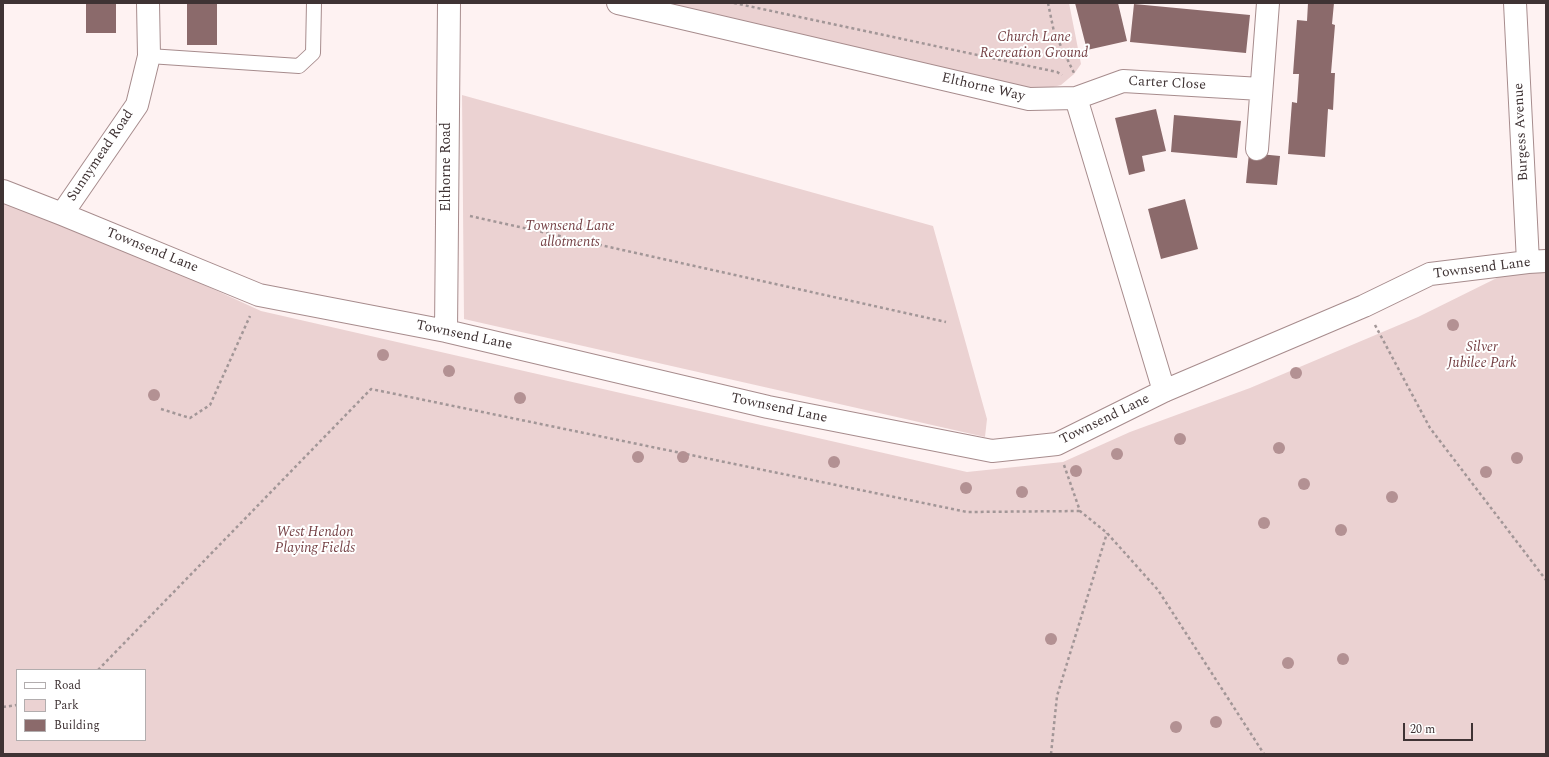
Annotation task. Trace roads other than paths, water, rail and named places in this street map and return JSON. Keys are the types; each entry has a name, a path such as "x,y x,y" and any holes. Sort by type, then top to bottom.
{"street":[{"name":"Sunnymead Road","path":"62,214 137,105 149,56 148,3"},
{"name":"Elthorne Road","path":"446,331 449,3"},
{"name":"Elthorne Way","path":"618,3 1029,99 1082,92"},
{"path":"1257,149 1268,3"},
{"name":"Burgess Avenue","path":"1515,3 1537,261"},
{"name":"Carter Close","path":"1082,92 1123,81 1261,89"},
{"path":"1082,92 1164,391"},
{"name":"Townsend Lane","path":"3,191 259,295 446,331 768,407 992,451 1057,444 1164,391 1364,306 1430,274 1537,261"}],"lane":[{"path":"149,56 299,66 314,53 314,3"}],"park label":[{"name":"Church Lane Recreation Ground","path":"1034,46"},
{"name":"Townsend Lane allotments","path":"570,236"},
{"name":"Silver Jubilee Park","path":"1482,356"},
{"name":"West Hendon Playing Fields","path":"315,542"}]}
